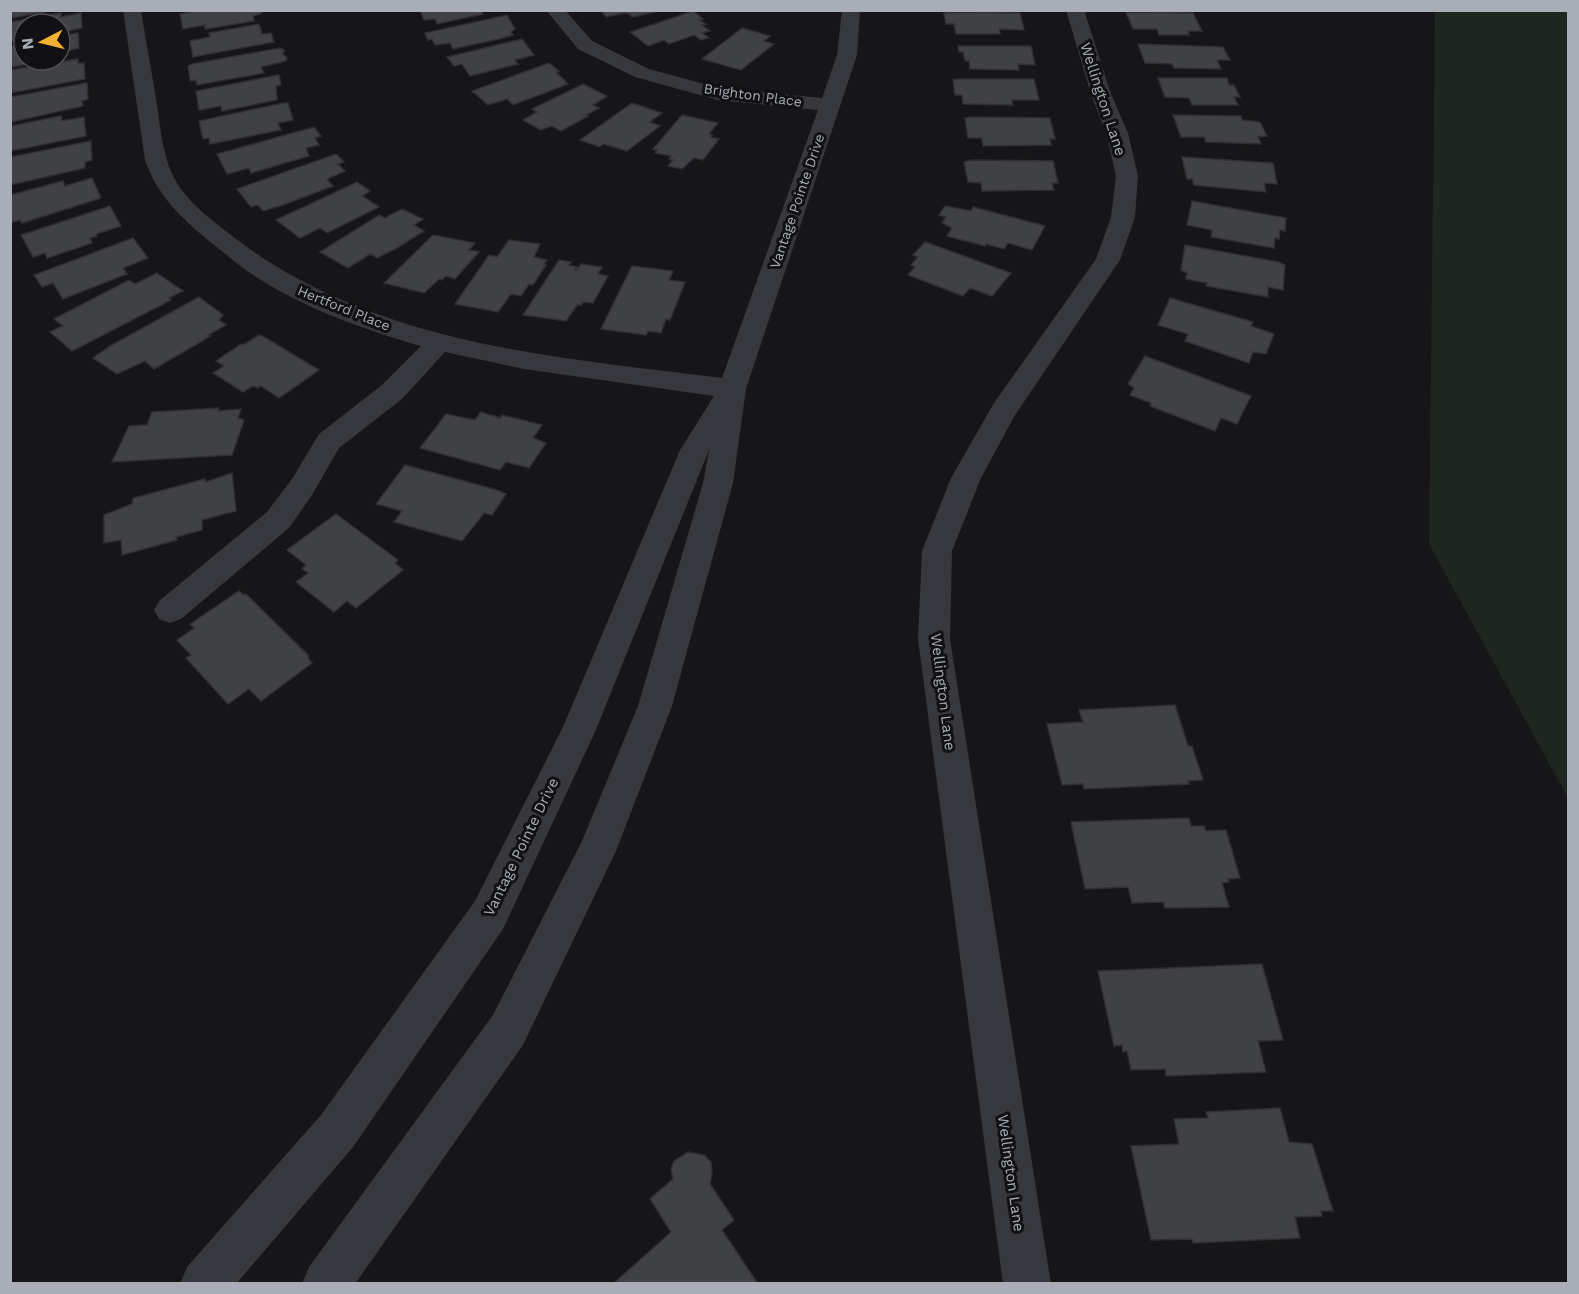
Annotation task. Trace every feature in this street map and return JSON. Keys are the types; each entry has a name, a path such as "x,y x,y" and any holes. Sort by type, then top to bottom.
{"street":[{"name":"Hertford Place","path":"132,10 152,145 162,177 186,208 219,239 259,270 310,297 368,320 439,343 498,356 732,389"},
{"name":"Brighton Place","path":"555,10 585,45 642,73 718,94 831,105"},
{"name":"Vantage Pointe Drive","path":"326,1284 508,1030 597,851 655,706 718,483 732,389 847,55 851,10"},
{"name":"Wellington Lane","path":"1027,1284 934,639 937,551 966,478 1004,410 1108,260 1123,217 1126,176 1117,133 1101,94 1075,10"},
{"path":"170,610 278,520 302,487 329,441 392,392 439,343"},
{"name":"Vantage Pointe Drive","path":"204,1284 337,1131 489,915 578,732 694,450 732,389"}],"shaded area":[{"path":"1435,11 1568,11 1568,798 1429,544"}],"building":[{"path":"10,10 54,10 12,12 12,18"},
{"path":"199,10 261,10 262,13 253,16 254,21 205,29 205,25 183,29 180,14"},
{"path":"420,10 481,10 483,14 437,24 435,19 424,20"},
{"path":"601,10 665,10 632,17 624,13 606,17"},
{"path":"693,11 703,19 699,20 706,24 702,25 710,31 702,33 709,38 701,40 694,35 669,44 664,40 648,46 630,32"},
{"path":"1126,12 1193,13 1202,31 1188,31 1189,35 1159,35 1157,29 1133,29"},
{"path":"81,13 82,28 72,30 72,15"},
{"path":"944,13 1020,13 1024,30 999,29 1000,34 956,34 954,24 946,24"},
{"path":"507,15 515,29 511,32 513,35 499,39 453,49 450,43 435,45 432,39 428,40 425,33"},
{"path":"10,22 12,22 12,42 10,42"},
{"path":"259,24 262,34 271,33 274,42 193,57 190,41 210,37 209,33"},
{"path":"742,28 770,36 764,41 774,44 741,70 702,59"},
{"path":"78,33 79,48 72,50 72,34"},
{"path":"522,39 534,55 515,60 518,64 470,76 462,64 454,66 447,57"},
{"path":"1138,44 1223,47 1230,60 1217,60 1221,69 1174,68 1172,64 1145,63"},
{"path":"958,46 1031,46 1035,65 1018,64 1019,70 970,69 969,61 965,61 963,52 959,52"},
{"path":"280,48 284,50 286,61 261,67 264,73 197,85 196,80 190,81 188,66 192,64"},
{"path":"78,59 78,63 84,63 85,79 10,93 11,70 12,72 72,72 72,60"},
{"path":"549,63 559,71 556,72 568,84 513,105 507,99 488,105 472,91"},
{"path":"279,75 281,85 276,86 277,100 222,111 221,106 199,110 196,91"},
{"path":"1158,78 1227,78 1229,85 1234,85 1240,97 1234,97 1238,105 1192,105 1189,98 1165,97"},
{"path":"1034,79 1039,100 1012,100 1013,105 963,104 962,95 955,95 953,80"},
{"path":"87,83 88,99 82,101 83,106 11,122 10,97"},
{"path":"583,84 607,96 593,105 599,108 586,115 588,116 561,131 552,126 541,130 523,120 537,112 532,109"},
{"path":"288,103 293,120 278,123 281,130 210,144 209,138 203,139 199,121"},
{"path":"632,103 662,113 650,122 660,126 627,151 603,144 600,147 580,140"},
{"path":"682,115 718,123 709,134 712,135 710,137 719,139 703,160 694,158 682,169 668,166 673,160 669,159 671,156 655,153 657,150 653,149"},
{"path":"1173,115 1241,116 1242,120 1260,122 1267,136 1258,137 1261,144 1206,142 1204,137 1181,137"},
{"path":"61,116 62,121 84,117 86,136 10,151 10,126"},
{"path":"965,118 1050,118 1055,139 1050,139 1051,145 983,146 982,138 968,138"},
{"path":"314,127 321,136 315,138 319,145 306,148 309,156 251,173 249,168 227,174 217,154"},
{"path":"91,141 92,160 85,162 85,168 10,185 10,157"},
{"path":"336,154 344,162 338,164 345,171 327,179 333,186 283,205 263,211 258,205 251,207 237,189"},
{"path":"1182,157 1273,163 1277,184 1264,183 1266,192 1194,185 1192,179 1187,179"},
{"path":"971,160 1053,161 1058,183 1052,183 1054,190 982,191 981,183 968,182 964,162"},
{"path":"92,178 101,198 22,223 20,220 10,223 10,195 63,181 65,186"},
{"path":"357,182 370,191 362,196 379,207 327,233 320,228 300,238 276,220"},
{"path":"1192,201 1286,218 1285,231 1280,230 1279,239 1275,238 1274,248 1211,237 1212,230 1187,225"},
{"path":"110,206 121,226 96,234 97,236 90,238 92,243 47,258 45,253 33,257 21,235"},
{"path":"945,206 971,211 973,207 1045,226 1032,250 1008,243 1004,249 986,244 985,246 947,236 952,228 942,223 946,217 939,215"},
{"path":"402,209 423,219 414,225 424,231 397,248 377,258 370,254 348,268 320,252 379,215 385,218"},
{"path":"433,235 475,243 469,250 479,252 455,279 446,276 442,280 439,279 424,293 384,283"},
{"path":"133,238 148,258 123,268 127,274 63,299 53,283 42,287 34,275"},
{"path":"509,240 540,244 534,257 547,260 533,285 529,284 521,296 511,294 498,312 455,304 489,255 497,257"},
{"path":"925,242 1011,273 992,296 970,288 963,296 908,275 915,267 911,265 918,257 913,255"},
{"path":"1185,245 1279,262 1285,265 1283,290 1268,287 1268,297 1206,286 1207,283 1186,279 1187,273 1181,270"},
{"path":"559,260 571,262 569,265 577,267 575,270 581,264 602,267 598,274 608,276 593,303 583,302 577,305 566,321 523,315"},
{"path":"632,266 673,271 669,280 685,282 670,320 666,319 661,333 648,331 646,335 601,329"},
{"path":"157,273 183,291 169,298 171,300 72,351 50,332 63,326 54,319 129,280 135,284"},
{"path":"199,297 223,315 219,320 226,325 154,369 145,361 117,374 93,358 110,346"},
{"path":"1170,298 1253,322 1251,326 1274,334 1266,354 1253,352 1249,363 1185,341 1188,334 1158,325"},
{"path":"259,335 319,370 279,398 261,386 258,388 253,386 243,392 213,373 224,366 216,361"},
{"path":"1145,356 1251,396 1237,424 1221,418 1215,431 1150,406 1151,403 1130,395 1134,388 1128,384"},
{"path":"219,408 218,411 241,409 238,418 244,420 232,455 112,462 129,426 147,425 152,412"},
{"path":"481,412 500,418 502,415 542,425 533,438 546,443 529,468 506,462 500,470 420,448 446,414 475,420"},
{"path":"405,465 506,494 492,515 484,513 462,541 394,522 402,511 376,504"},
{"path":"232,473 236,511 202,520 202,530 176,537 177,540 122,555 121,540 104,543 104,515 132,504 133,498 205,479 206,482"},
{"path":"336,514 398,560 395,563 403,570 356,608 347,601 334,612 296,582 308,573 302,569 306,565 287,550"},
{"path":"239,591 246,594 309,656 312,663 261,701 249,689 228,704 186,658 191,655 177,640 194,628 190,624"},
{"path":"1175,705 1188,746 1192,746 1203,780 1188,781 1189,784 1084,789 1083,784 1062,785 1047,724 1083,722 1079,710"},
{"path":"1189,818 1191,826 1204,826 1206,831 1226,830 1240,878 1228,879 1229,882 1222,883 1229,907 1165,908 1163,902 1132,903 1128,887 1085,889 1071,822"},
{"path":"1262,964 1283,1040 1258,1041 1266,1072 1166,1076 1165,1069 1131,1070 1127,1051 1123,1052 1122,1045 1114,1046 1098,971"},
{"path":"1280,1108 1289,1142 1312,1144 1333,1211 1321,1211 1322,1216 1295,1217 1300,1238 1193,1243 1192,1239 1151,1240 1131,1146 1179,1144 1174,1119 1208,1118 1206,1112"},
{"path":"688,1152 704,1155 711,1162 710,1184 734,1220 722,1230 758,1284 613,1284 671,1232 650,1199 673,1179 671,1169 674,1161"}]}
